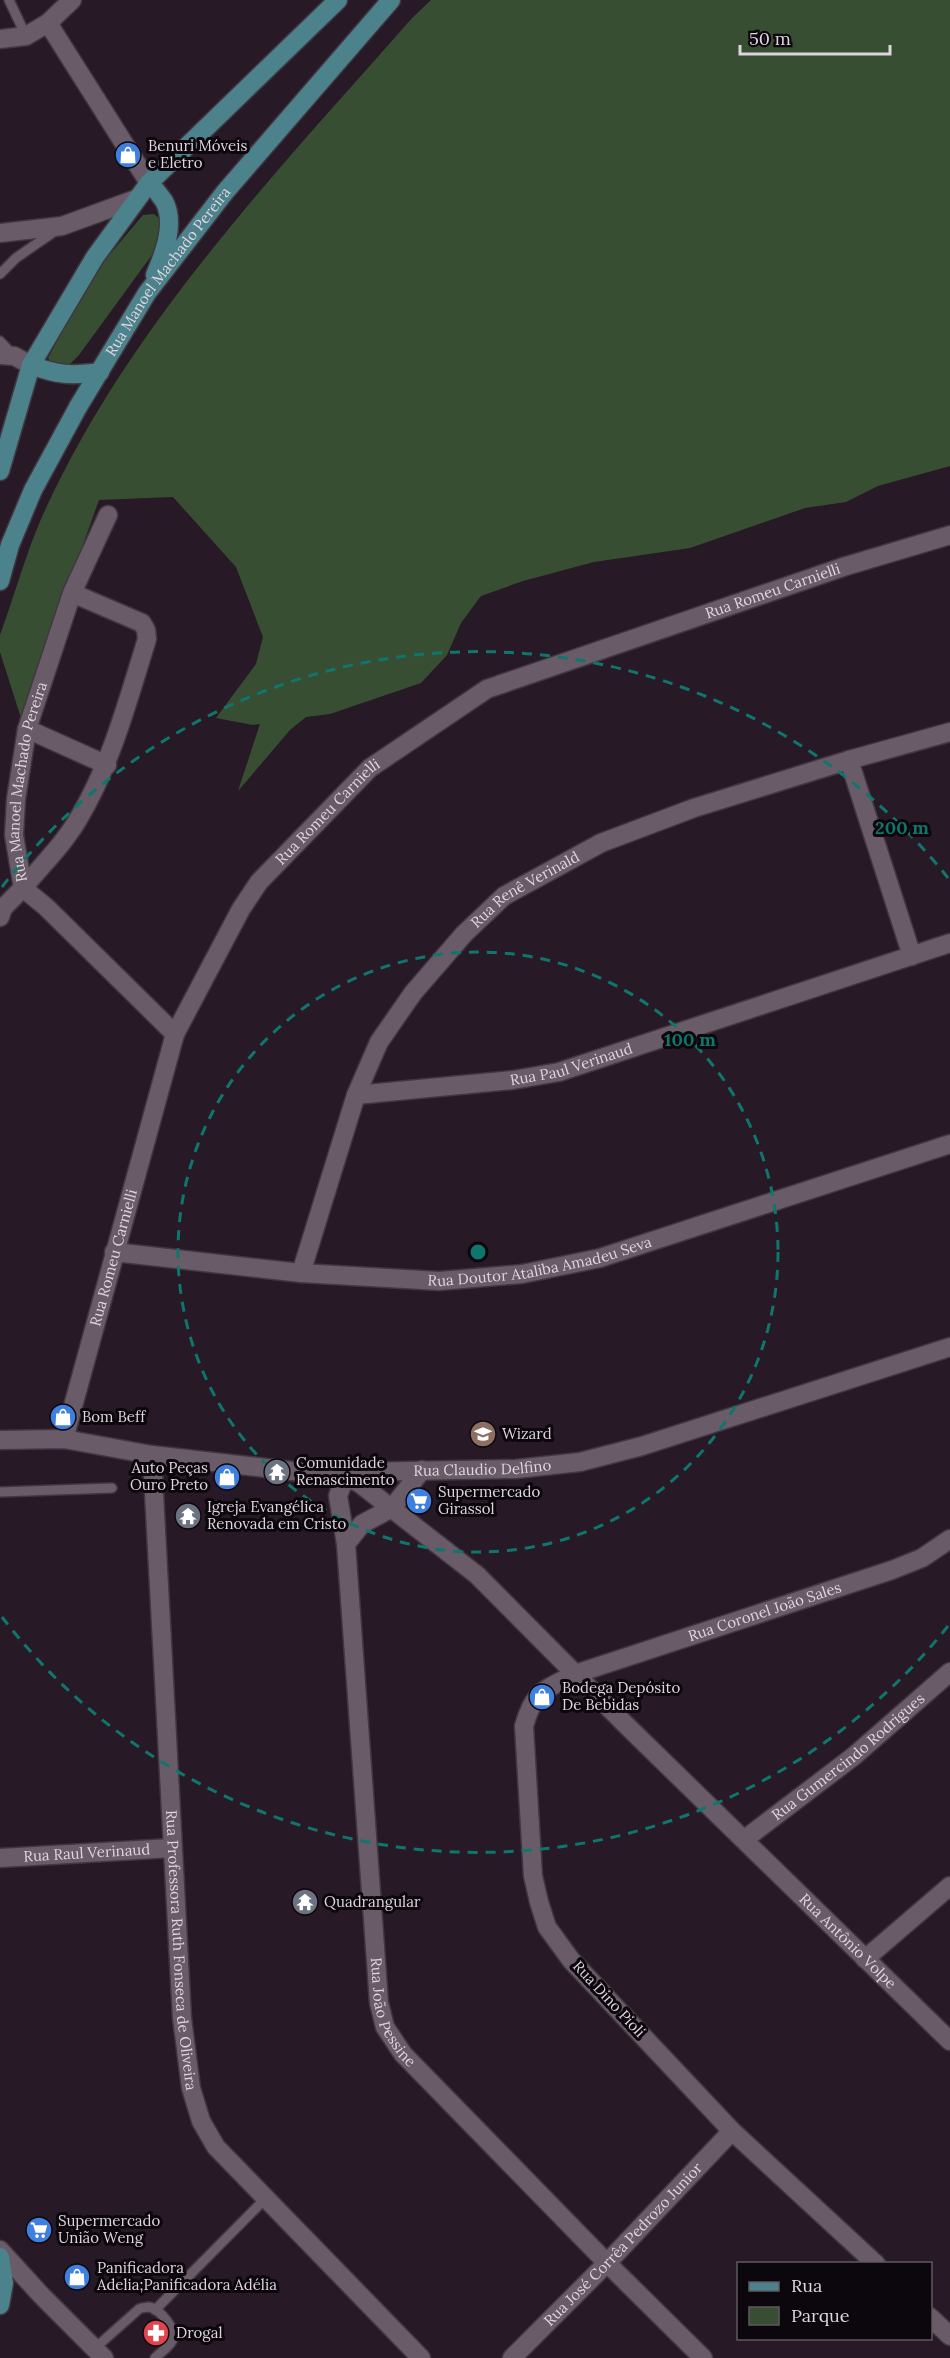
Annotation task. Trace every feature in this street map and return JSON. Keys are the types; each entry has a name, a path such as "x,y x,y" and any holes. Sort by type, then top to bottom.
{"main road":[{"path":"0,471 31,365 94,257 149,183 338,0"},
{"name":"Rua Manoel Machado Pereira","path":"0,581 10,545 33,490 147,293 225,192 392,0"},
{"path":"147,293 161,261 169,215 164,201 149,183"},
{"path":"31,365 52,373 72,376 100,372"},
{"path":"0,2258 4,2283 0,2305"}],"street":[{"path":"0,39 26,36 48,23 72,0"},
{"path":"48,23 149,183"},
{"path":"0,234 62,226 136,200"},
{"path":"7,356 31,365"},
{"path":"72,593 108,515"},
{"name":"Rua Romeu Carnielli","path":"64,1439 175,1034 241,909 259,882 370,768 487,689 846,566 950,535"},
{"name":"Rua Manoel Machado Pereira","path":"72,593 142,623 147,639 107,765 80,817 22,888 14,835 16,799 27,729 72,593"},
{"path":"27,729 107,765"},
{"name":"Rua Renê Verinald","path":"301,1273 356,1095 379,1042 413,993 464,934 504,896 601,843 694,808 849,760 950,732"},
{"path":"849,760 912,956"},
{"path":"0,917 3,908 22,888 46,907 175,1034"},
{"name":"Rua Paul Verinaud","path":"356,1095 513,1080 559,1072 950,943"},
{"name":"Rua Doutor Ataliba Amadeu Seva","path":"114,1252 301,1273 439,1281 522,1274 600,1258 950,1144"},
{"name":"Rua Claudio Delfino","path":"0,1440 64,1439 152,1455 345,1476 358,1472 516,1469 580,1462 642,1446 950,1347"},
{"name":"Rua Professora Ruth Fonseca de Oliveira","path":"152,1455 172,1848 183,2018 191,2088 201,2121 216,2147 421,2358"},
{"path":"346,1544 363,1524 392,1508 422,1470"},
{"path":"345,1476 359,1483 477,1575 745,1839"},
{"name":"Rua João Pessine","path":"345,1476 338,1496 346,1544 379,2003 385,2027 403,2054 607,2264 703,2358"},
{"name":"Rua Coronel João Sales","path":"575,1674 892,1570 922,1558 950,1539"},
{"name":"Rua Gumercindo Rodrigues","path":"745,1839 854,1756 950,1672"},
{"name":"Rua Dino Pioli","path":"575,1674 538,1694 530,1705 524,1726 533,1876 538,1902 547,1927 571,1960 732,2131 874,2262"},
{"name":"Rua Antônio Volpe","path":"745,1839 950,2041"},
{"name":"Rua Raul Verinaud","path":"0,1858 172,1848"},
{"path":"865,1959 950,1886"},
{"name":"Rua José Corrêa Pedrozo Junior","path":"512,2358 607,2264 732,2131"},
{"path":"0,2250 99,2354"},
{"path":"932,2319 950,2336"}],"lane":[{"path":"9,0 26,36"},
{"path":"0,274 16,258 62,226"},
{"path":"0,341 7,356"},
{"path":"0,1492 112,1488"},
{"path":"155,2310 266,2198"},
{"path":"99,2354 139,2309 148,2307 155,2310 170,2326 174,2335 172,2341 155,2358"}],"green space":[{"path":"431,0 950,0 950,466 878,486 846,502 805,508 690,548 594,562 523,581 481,596 461,623 447,655 421,683 330,714 306,717 290,730 238,791 260,724 253,725 216,718 256,664 263,637 236,567 173,497 99,500 21,718 0,652 0,635 35,533 76,449 116,382 160,317 208,254 309,134 413,17"},
{"path":"154,214 161,220 157,248 79,355 66,368 53,366 48,358 93,274 143,215"}],"place":[{"name":"Benuri Móveis e Eletro","path":"128,155"},
{"name":"Bom Beff","path":"63,1417"},
{"name":"Wizard","path":"483,1434"},
{"name":"Comunidade Renascimento","path":"277,1472"},
{"name":"Auto Peças Ouro Preto","path":"227,1477"},
{"name":"Supermercado Girassol","path":"419,1501"},
{"name":"Igreja Evangélica Renovada em Cristo","path":"188,1516"},
{"name":"Bodega Depósito De Bebidas","path":"542,1697"},
{"name":"Quadrangular","path":"305,1902"},
{"name":"Supermercado União Weng","path":"39,2230"},
{"name":"Panificadora Adelia;Panificadora Adélia","path":"77,2277"},
{"name":"Drogal","path":"156,2333"}]}
